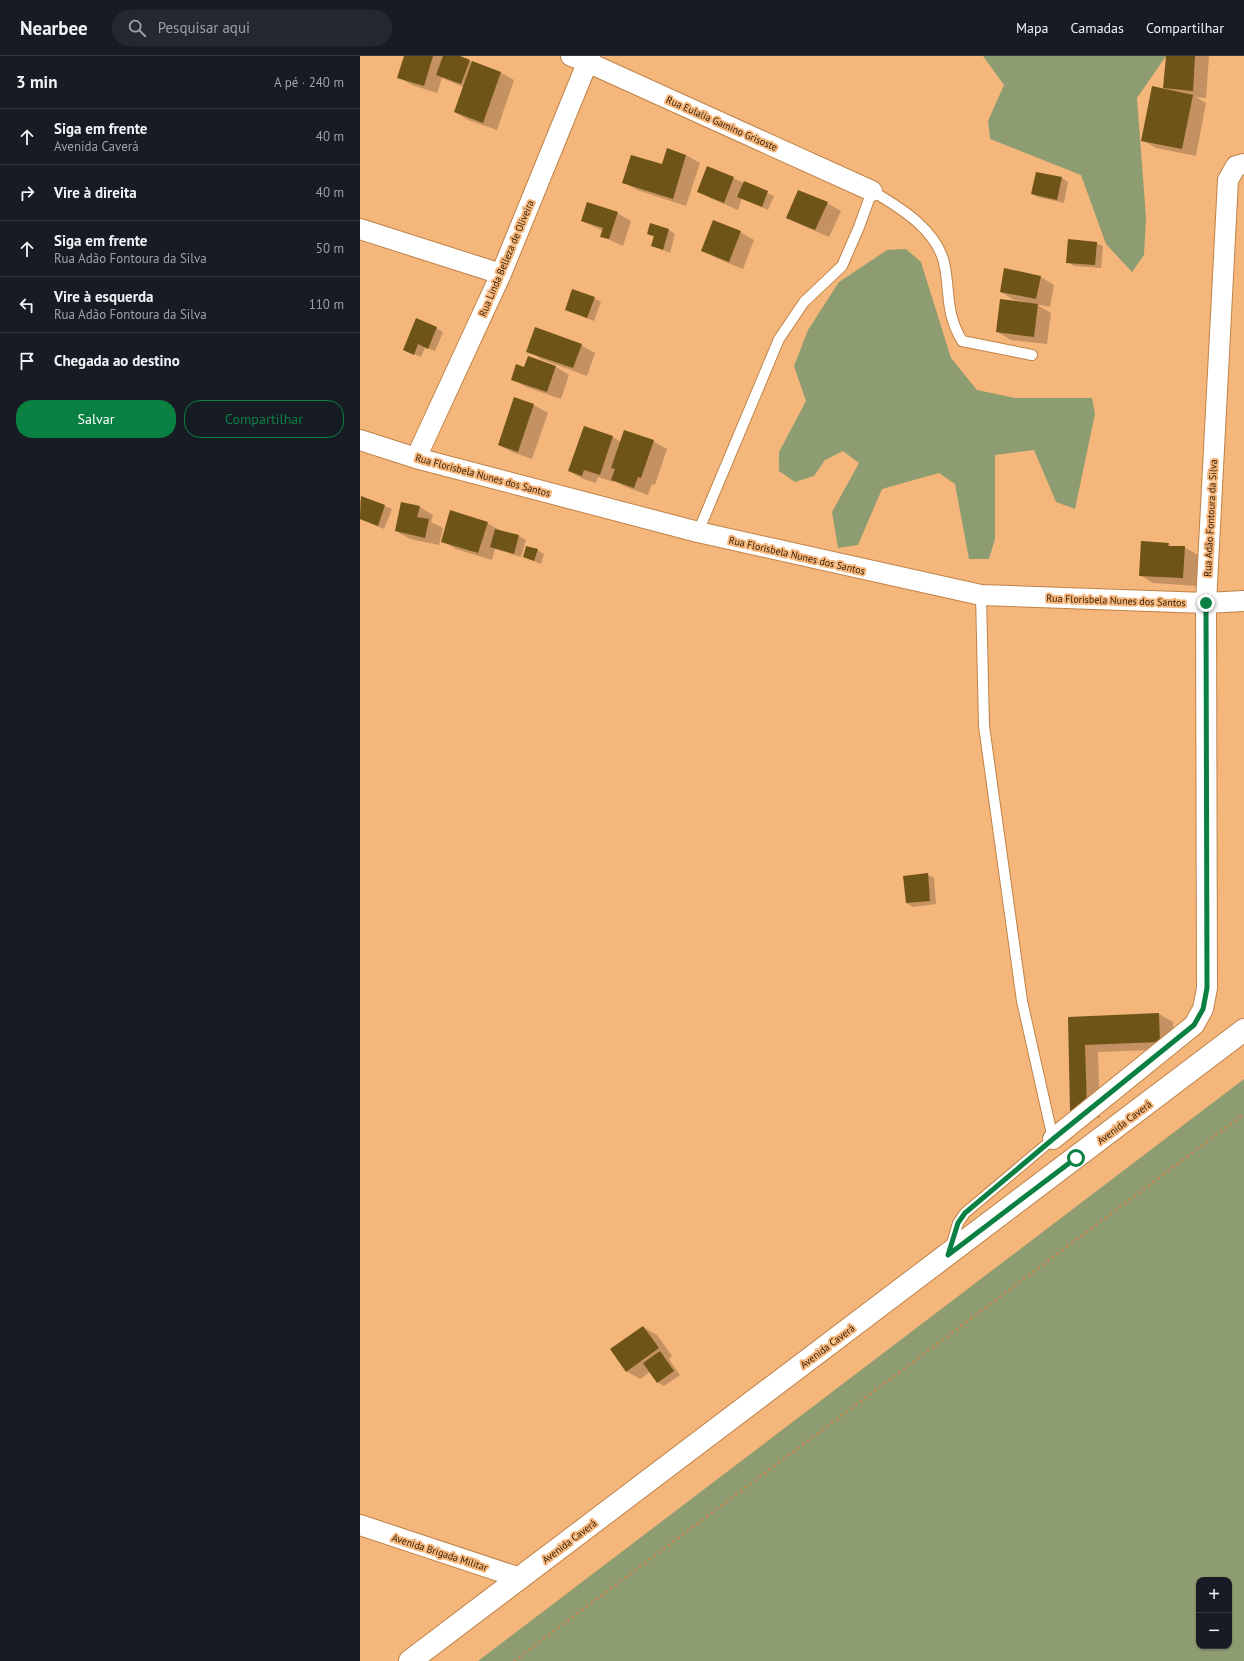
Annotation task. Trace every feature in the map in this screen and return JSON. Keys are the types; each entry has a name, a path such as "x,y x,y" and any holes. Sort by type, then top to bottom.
{"street":[{"name":"Rua Eulalia Gamino Grisoste","path":"583,58 872,191"},
{"name":"Rua Linda Belleza de Oliveira","path":"416,458 501,274 583,58"},
{"name":"Rua Adão Fontoura da Silva","path":"1053,1139 1194,1025 1203,1009 1207,988 1206,603 1228,180 1240,165"},
{"path":"360,229 501,274"},
{"name":"Rua Florisbela Nunes dos Santos","path":"360,440 416,458 698,532 981,595 1206,603 1244,601"},
{"name":"Avenida Caverá","path":"410,1661 1244,1030"},
{"name":"Avenida Brigada Militar","path":"360,1525 520,1578"}],"lane":[{"path":"698,532 778,339 804,302 842,266 859,227 872,191 896,205 918,223 935,241 945,265 948,302 954,326 962,341 1032,355"},
{"path":"948,1255 958,1223 965,1213 1053,1139 1022,1001 984,726 981,595"}],"path":[{"path":"514,1661 1244,1114"}],"green space":[{"path":"983,56 1166,56 1137,98 1146,218 1144,255 1132,272 1106,244 1081,175 990,139 988,121 1004,85"},
{"path":"906,249 921,262 951,358 977,390 1015,398 1092,398 1095,414 1075,509 1056,502 1034,450 995,455 995,539 989,559 969,559 955,484 939,473 882,489 858,545 838,548 832,512 859,463 843,451 825,460 814,476 795,482 779,471 779,452 806,401 794,366 808,330 839,282 887,250"},
{"path":"1244,1079 1244,1661 478,1661"}],"building":[{"path":"404,56 433,56 424,86 397,78"},
{"path":"443,56 460,56 470,60 461,84 436,75"},
{"path":"1166,56 1195,56 1193,91 1163,88"},
{"path":"472,61 501,72 483,123 454,112"},
{"path":"1152,86 1193,95 1182,149 1141,141"},
{"path":"667,148 686,155 673,199 622,183 631,155 662,164"},
{"path":"707,166 734,177 724,203 697,192"},
{"path":"1036,172 1062,177 1057,200 1031,194"},
{"path":"744,181 768,191 762,207 737,197"},
{"path":"798,190 828,202 815,230 786,218"},
{"path":"587,202 618,212 609,239 600,237 603,228 581,221"},
{"path":"713,220 741,231 729,262 701,251"},
{"path":"650,223 669,229 663,250 651,246 654,236 647,234"},
{"path":"1068,239 1097,242 1095,265 1066,263"},
{"path":"1004,268 1041,276 1036,299 1000,292"},
{"path":"572,289 595,297 587,318 565,310"},
{"path":"1000,299 1038,304 1034,337 996,332"},
{"path":"416,318 437,327 428,349 418,344 414,355 403,350"},
{"path":"535,327 582,344 573,368 526,352"},
{"path":"528,356 556,366 547,392 511,380 516,364 524,367"},
{"path":"514,397 534,404 518,452 498,445"},
{"path":"584,426 613,436 600,475 584,470 582,476 568,471"},
{"path":"624,430 654,440 641,478 638,477 634,488 611,480 615,469 611,468"},
{"path":"361,496 385,505 378,526 360,519"},
{"path":"401,502 420,506 417,517 429,519 425,538 395,531"},
{"path":"450,510 488,522 478,553 441,542"},
{"path":"495,529 519,535 514,554 490,547"},
{"path":"1141,541 1169,543 1168,546 1185,546 1183,578 1139,576"},
{"path":"526,546 538,549 534,561 523,557"},
{"path":"928,873 930,901 906,903 903,876"},
{"path":"1159,1013 1160,1042 1085,1045 1087,1110 1070,1111 1068,1017"},
{"path":"643,1326 659,1348 626,1372 610,1349"},
{"path":"660,1351 674,1371 657,1383 643,1363"}],"route":[{"path":"1076,1158 948,1255 958,1223 965,1213 1053,1139 1194,1025 1203,1009 1207,988 1206,603"}]}
